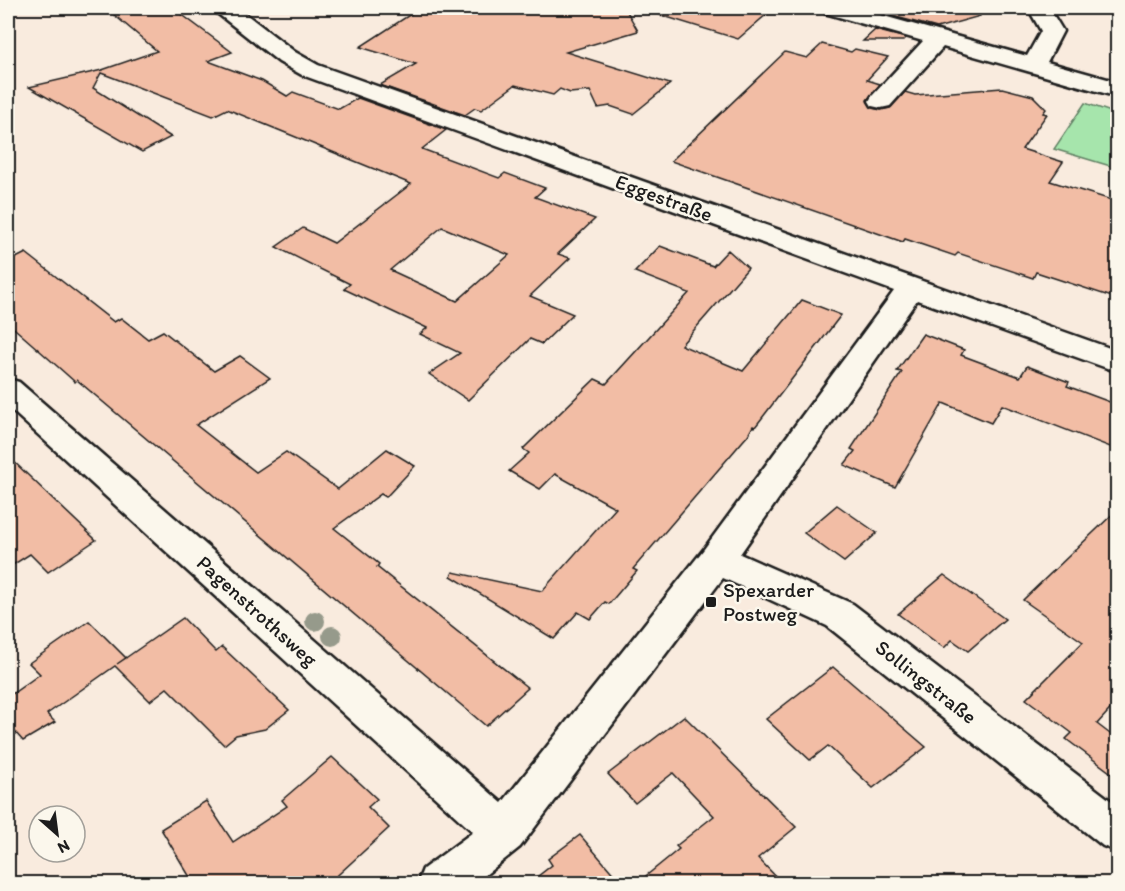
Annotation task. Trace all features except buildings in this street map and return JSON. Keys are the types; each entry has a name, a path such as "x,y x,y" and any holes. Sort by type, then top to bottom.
{"street":[{"name":"Eggestraße","path":"225,8 287,57 310,70 1118,362"},
{"path":"833,8 1118,90"},
{"path":"1034,64 1052,31 1039,8"},
{"path":"881,101 938,38"},
{"path":"439,884 506,833 717,559 911,288"},
{"name":"Pagenstrothsweg","path":"8,390 506,833"},
{"name":"Sollingstraße","path":"717,559 840,615 1118,832"}],"green space":[{"path":"1085,103 1117,114 1117,168 1054,149"}],"place":[{"name":"Spexarder Postweg","path":"711,602"}]}
